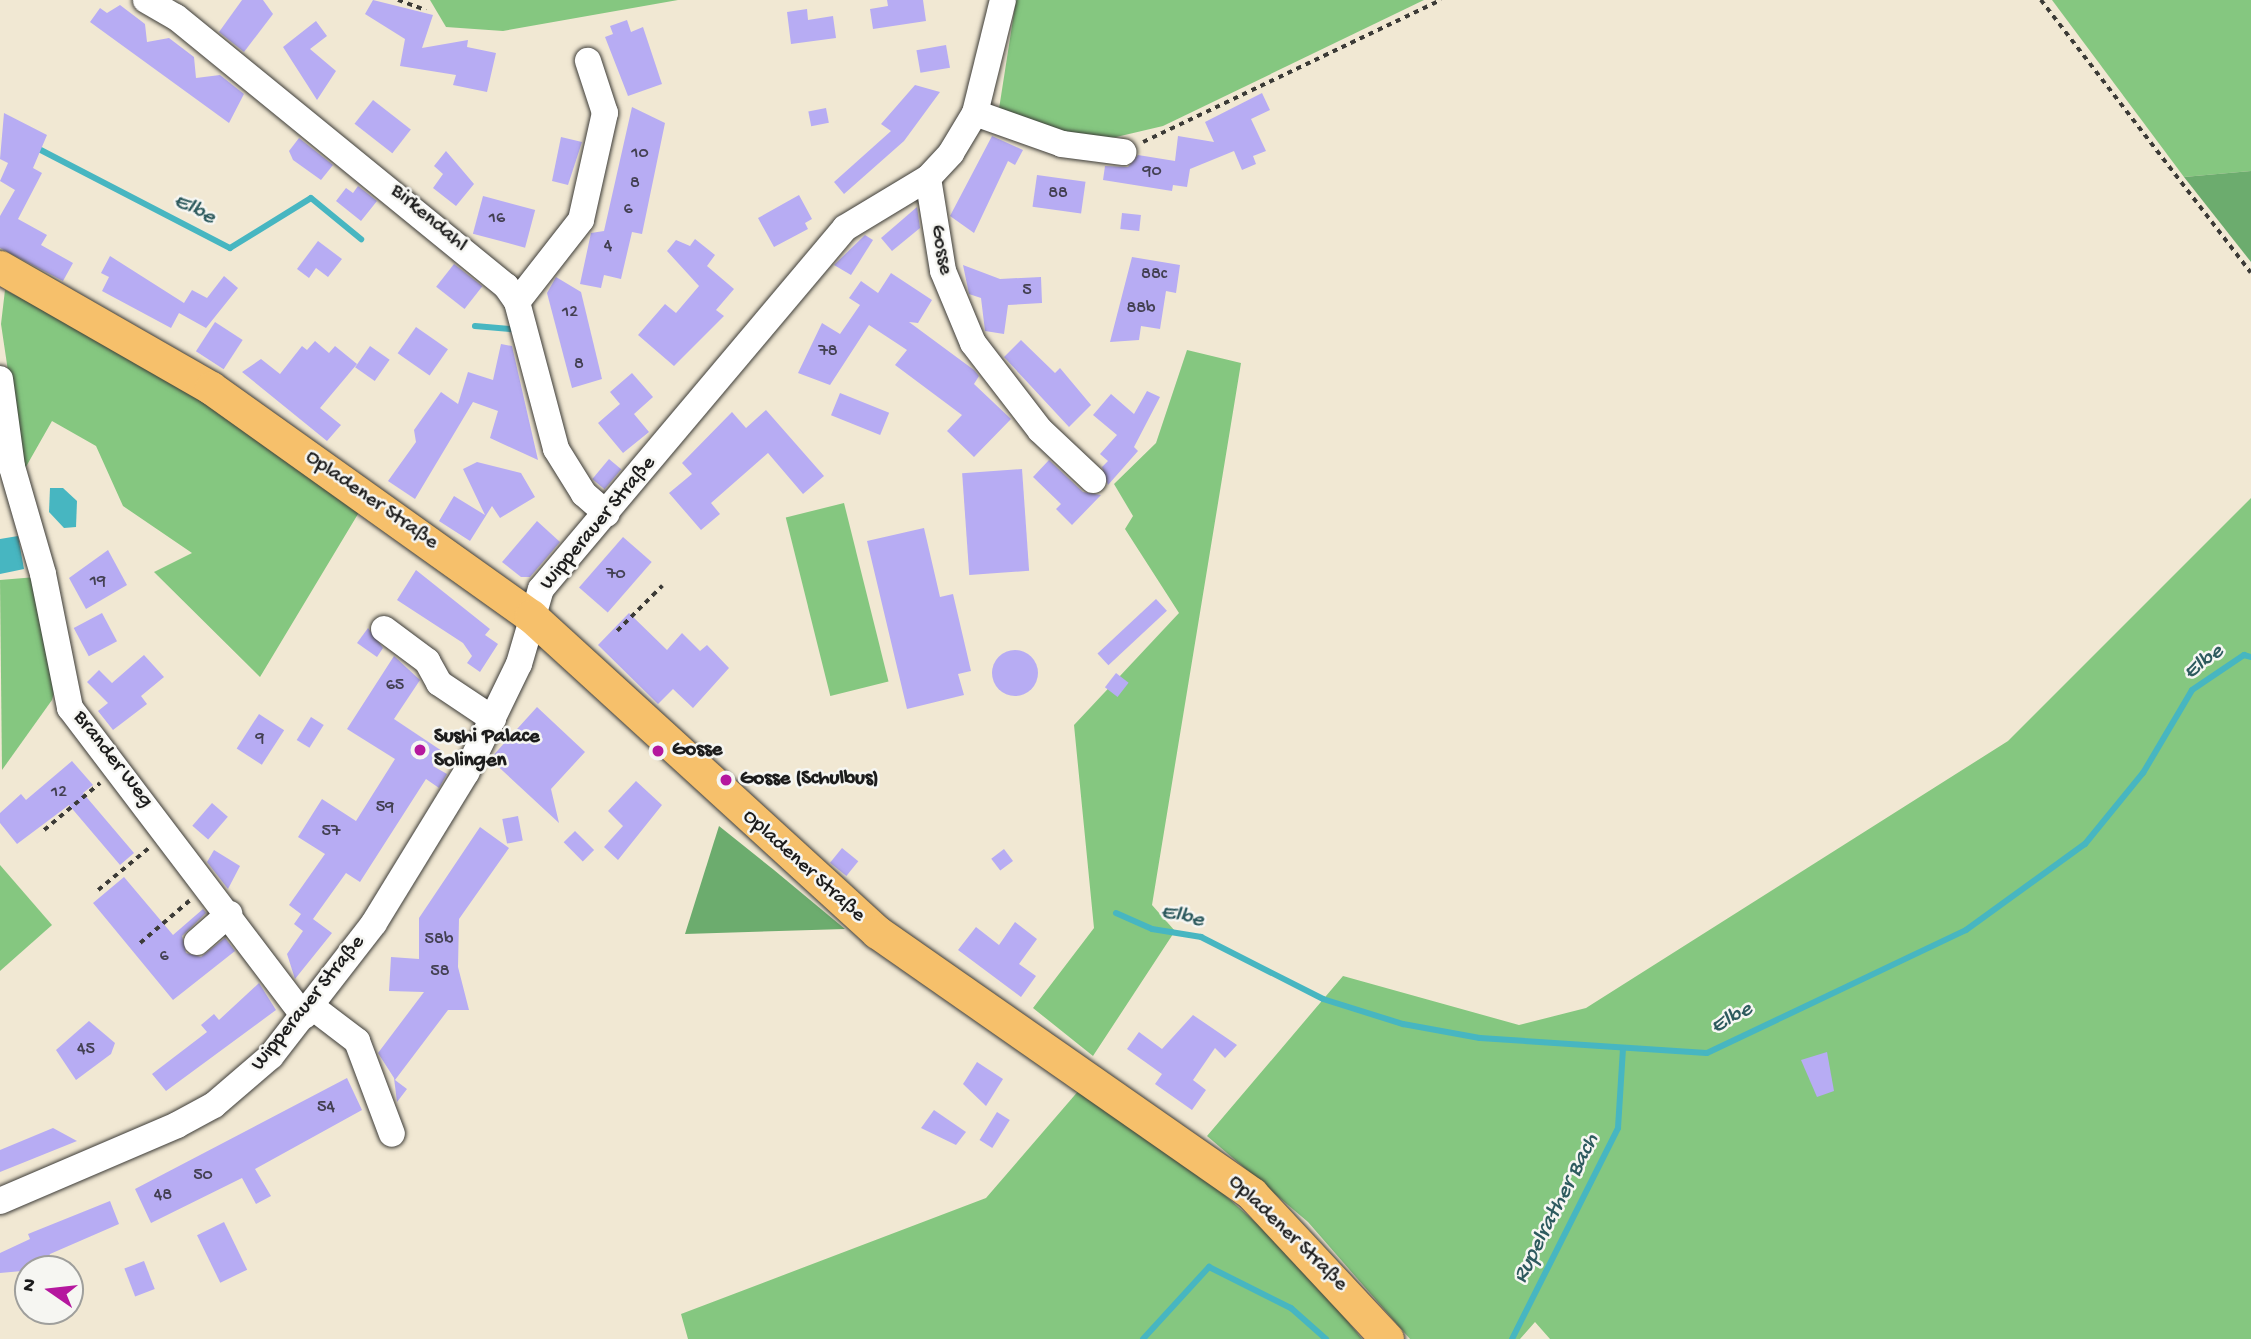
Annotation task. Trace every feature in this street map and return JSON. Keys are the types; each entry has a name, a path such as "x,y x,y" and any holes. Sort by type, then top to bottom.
{"main road":[{"name":"Opladener Straße","path":"0,267 211,387 531,616 877,932 1252,1194 1387,1339"}],"street":[{"name":"Birkendahl","path":"146,0 176,17 413,205 517,302"},
{"name":"Wipperauer Straße","path":"0,1200 214,1105 271,1056 308,1011 400,884 493,719 524,650 531,616 541,589 845,229 928,178 975,113 1003,0"},
{"path":"588,61 605,113 581,220 517,302 556,449 584,494 607,514"},
{"path":"975,113 1062,144 1123,152"},
{"name":"Gosse","path":"928,178 943,271 973,343 1040,430 1093,480"},
{"name":"Brander Weg","path":"0,379 12,467 43,574 70,708 229,914 308,1011 357,1041 392,1134"},
{"path":"384,629 427,661 439,683 493,719"},
{"path":"197,942 229,914"}],"path":[{"path":"398,0 426,10"},
{"path":"1123,152 1441,0"},
{"path":"2041,0 2251,273"},
{"path":"617,631 662,586"},
{"path":"44,830 118,768"},
{"path":"98,890 168,832"},
{"path":"140,943 208,886"}],"green space":[{"path":"430,0 678,0 503,31 446,27"},
{"path":"1016,0 1424,0 1163,126 1112,138 1051,130 999,109"},
{"path":"2052,0 2251,0 2251,171 2184,177"},
{"path":"2251,171 2251,262 2184,177"},
{"path":"5,290 144,361 361,509 260,677 154,572 192,553 123,506 96,446 52,421 23,472 1,324"},
{"path":"1187,350 1241,363 1152,905 1175,931 1093,1056 1033,1008 1094,928 1074,725 1179,613 1125,529 1133,516 1114,484 1156,443"},
{"path":"2251,498 2251,1339 1550,1339 1535,1322 1520,1339 1410,1339 1308,1222 1207,1136 1343,976 1519,1025 1586,1008 2008,741"},
{"path":"844,503 889,682 830,696 786,518"},
{"path":"36,577 57,682 52,700 2,770 0,580"},
{"path":"719,826 774,870 845,929 685,934"},
{"path":"0,865 52,925 0,971"},
{"path":"1080,1089 1210,1182 1300,1262 1362,1339 688,1339 681,1314 986,1198"}],"water":[{"path":"50,488 63,488 77,501 76,527 64,528 49,512"},
{"path":"18,536 24,569 0,574 0,539"}],"building":[{"path":"242,0 263,0 273,14 244,52 219,32"},
{"path":"373,0 433,15 422,48 468,40 467,47 496,53 487,92 453,85 456,75 400,66 405,39 365,14"},
{"path":"887,0 923,0 926,21 873,29 870,9 888,6"},
{"path":"120,5 145,24 147,42 169,38 194,57 196,78 220,75 244,94 229,123 90,22 100,8 107,13"},
{"path":"807,9 808,20 833,16 836,38 791,44 787,12"},
{"path":"627,20 631,32 643,27 662,84 628,96 605,37 613,34 610,26"},
{"path":"316,21 327,36 310,49 336,71 317,100 283,47"},
{"path":"946,45 950,68 920,73 916,50"},
{"path":"915,85 940,92 904,141 844,194 834,182 891,131 881,124"},
{"path":"1262,93 1270,110 1251,119 1266,151 1253,156 1256,164 1242,170 1234,151 1190,169 1187,187 1173,185 1172,191 1103,180 1105,166 1128,167 1138,155 1175,161 1178,136 1214,142 1205,122"},
{"path":"373,100 411,130 392,153 355,124"},
{"path":"632,107 665,123 642,234 632,232 621,279 604,275 601,288 580,284 591,233 604,231"},
{"path":"826,108 829,123 811,126 808,111"},
{"path":"4,113 47,135 33,168 42,173 18,219 47,235 41,245 73,263 63,281 0,248 0,216 15,190 0,181 8,163 0,159"},
{"path":"992,136 1023,150 1015,165 1008,161 974,233 950,216"},
{"path":"561,137 582,142 568,185 552,181"},
{"path":"299,138 333,165 321,180 293,160 289,151"},
{"path":"446,151 474,184 456,206 433,188 443,174 434,166"},
{"path":"1037,175 1086,182 1081,214 1033,207"},
{"path":"358,186 377,201 361,221 336,201 346,188 353,193"},
{"path":"799,195 812,219 805,223 808,229 774,247 758,218"},
{"path":"483,196 535,210 525,248 473,234"},
{"path":"917,207 920,228 892,251 881,238"},
{"path":"1122,213 1141,215 1139,231 1120,229"},
{"path":"865,235 873,240 851,275 834,265"},
{"path":"695,239 715,255 707,266 734,289 716,310 724,316 674,366 638,335 665,304 676,313 699,286 667,251 676,240 690,246"},
{"path":"318,241 342,259 328,277 316,268 309,278 297,269"},
{"path":"110,256 184,303 192,290 207,298 224,276 238,288 206,328 179,313 171,328 102,291 109,277 101,273"},
{"path":"1132,257 1180,265 1176,293 1166,291 1160,329 1141,326 1139,340 1110,342"},
{"path":"454,264 482,286 465,309 436,287"},
{"path":"963,265 1000,279 1041,277 1042,303 1008,305 1004,334 985,331 981,298 969,294"},
{"path":"891,273 932,300 918,323 909,322 974,370 979,376 974,384 1011,419 974,457 947,431 962,415 895,365 907,350 869,325 830,385 798,373 822,323 840,334 860,305 849,298 861,281 878,293"},
{"path":"556,277 581,292 602,379 572,388 547,293"},
{"path":"215,322 243,340 224,369 196,351"},
{"path":"416,327 448,349 430,376 398,353"},
{"path":"1021,340 1055,373 1060,368 1091,405 1069,427 1004,357"},
{"path":"315,341 329,353 335,346 357,364 320,408 341,425 327,441 242,372 261,359 280,374 302,346 307,350"},
{"path":"501,344 512,346 538,460 490,438 498,411 473,402 415,499 388,481 416,442 414,430 441,392 458,404 468,372 493,380"},
{"path":"370,346 390,360 375,381 355,367"},
{"path":"632,373 653,397 634,414 649,432 623,453 598,423 620,404 610,392"},
{"path":"1147,391 1160,397 1134,447 1138,451 1108,485 1102,467 1108,461 1100,454 1117,435 1093,415 1111,394 1134,414"},
{"path":"840,393 889,413 880,435 831,415"},
{"path":"766,410 824,476 803,494 768,453 711,503 720,514 701,530 669,493 692,474 682,463 732,412 746,428"},
{"path":"609,459 621,469 605,489 592,479"},
{"path":"1049,460 1083,492 1101,495 1072,525 1056,509 1061,504 1033,477"},
{"path":"477,462 521,473 535,497 500,518 492,506 470,541 439,521 454,496 485,515 463,469"},
{"path":"1022,469 1029,571 969,575 962,473"},
{"path":"537,521 560,542 530,577 521,577 502,562"},
{"path":"924,528 940,597 953,594 971,671 958,674 964,695 907,709 867,541"},
{"path":"623,537 652,562 608,612 579,588"},
{"path":"108,550 127,585 86,609 69,578"},
{"path":"416,570 490,629 485,635 498,644 480,672 467,663 472,656 463,643 397,600"},
{"path":"1156,599 1167,611 1108,665 1097,654"},
{"path":"102,613 117,641 89,656 74,628"},
{"path":"629,613 667,650 682,633 700,651 707,645 729,668 693,708 673,689 658,704 598,645"},
{"path":"368,628 383,648 377,657 357,643"},
{"path":"1015,650 1031,657 1038,673 1031,689 1015,696 999,689 992,673 999,657"},
{"path":"144,655 164,677 141,696 147,704 113,730 98,711 108,703 87,682 99,670 112,683"},
{"path":"394,656 420,680 394,719 442,751 433,766 447,774 439,788 426,779 360,882 346,873 313,919 332,933 295,979 287,954 303,931 294,924 301,914 289,905 325,854 298,837 322,799 356,821 395,759 347,729"},
{"path":"1116,673 1129,683 1118,697 1105,687"},
{"path":"537,707 585,752 551,789 559,823 490,759"},
{"path":"259,714 284,730 262,765 237,748"},
{"path":"311,717 324,725 309,748 297,740"},
{"path":"72,761 93,785 83,793 134,853 120,865 69,805 17,844 0,823 0,813 21,794 26,800"},
{"path":"636,781 662,805 618,860 604,847 623,826 608,811"},
{"path":"212,803 228,817 208,839 192,826"},
{"path":"518,816 523,841 507,844 502,819"},
{"path":"480,827 509,848 459,919 458,967 469,1010 448,1010 395,1080 407,1089 397,1102 394,1078 378,1053 424,992 389,991 391,957 419,959 419,918"},
{"path":"575,831 594,850 583,861 564,842"},
{"path":"842,848 858,861 846,876 830,863"},
{"path":"1004,849 1013,861 1000,871 991,859"},
{"path":"214,850 240,866 228,889 207,862"},
{"path":"124,877 173,935 203,909 206,913 182,936 186,953 201,957 225,938 235,951 173,1000 93,903"},
{"path":"1015,922 1037,939 1019,964 1036,976 1021,997 958,950 976,927 999,945"},
{"path":"259,983 276,1010 166,1091 152,1074 207,1032 201,1025 214,1014 219,1020"},
{"path":"1193,1015 1237,1045 1225,1058 1215,1048 1193,1080 1206,1090 1192,1110 1155,1084 1162,1074 1127,1049 1139,1032 1162,1049"},
{"path":"89,1021 115,1043 111,1054 76,1080 56,1050"},
{"path":"1827,1052 1834,1091 1817,1097 1801,1060"},
{"path":"977,1062 1003,1079 986,1106 963,1084"},
{"path":"347,1078 362,1110 255,1169 271,1196 256,1204 242,1178 151,1223 135,1189"},
{"path":"934,1110 966,1132 956,1145 921,1128"},
{"path":"997,1112 1010,1120 992,1148 980,1140"},
{"path":"53,1128 77,1141 0,1172 0,1150"},
{"path":"110,1201 119,1224 50,1255 14,1255 14,1272 0,1273 0,1253 30,1239 28,1234"},
{"path":"224,1222 247,1270 220,1283 197,1235"},
{"path":"144,1261 155,1289 135,1297 124,1269"}],"waterway":[{"name":"Elbe","path":"33,146 230,248 311,198 361,239"},
{"name":"Elbe","path":"475,326 511,329"},
{"name":"Elbe","path":"1116,913 1152,929 1201,937 1323,999 1403,1024 1480,1038 1707,1053 1966,930 2085,844 2143,773 2192,690 2244,655 2251,657"},
{"name":"Rupelrather Bach","path":"1512,1339 1618,1128 1623,1048"},
{"name":"Rupelrather Bach","path":"1143,1339 1209,1267 1291,1308 1326,1339"}],"place":[{"name":"Sushi Palace Solingen","path":"420,750"},
{"name":"Gosse","path":"658,751"},
{"name":"Gosse (Schulbus)","path":"726,780"}]}
